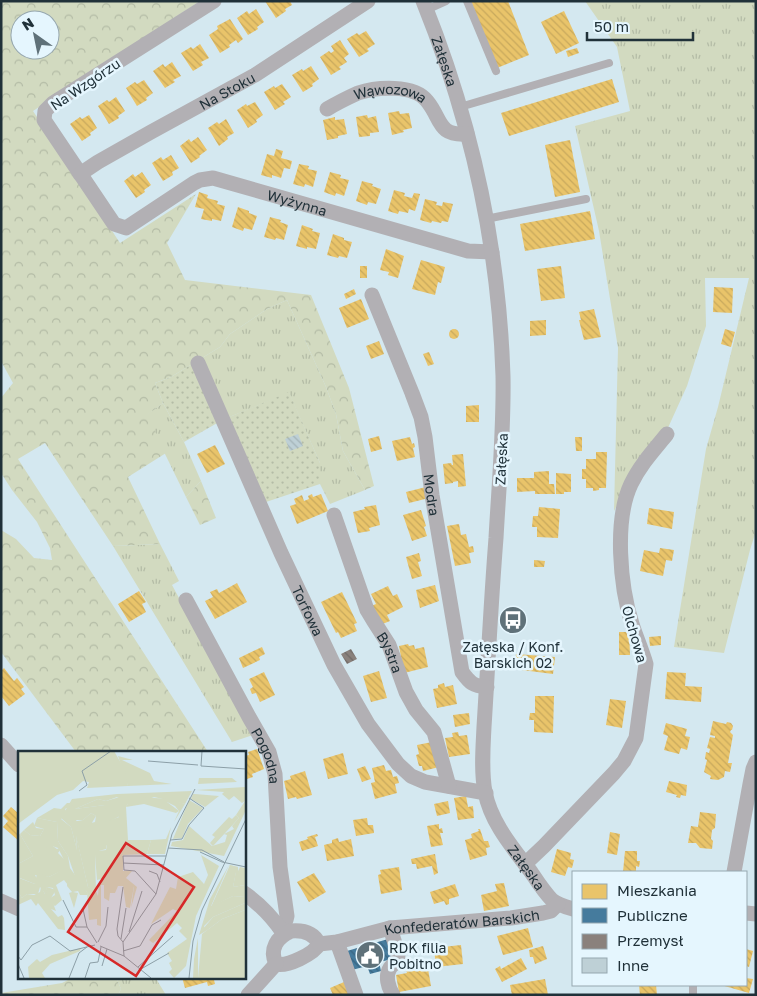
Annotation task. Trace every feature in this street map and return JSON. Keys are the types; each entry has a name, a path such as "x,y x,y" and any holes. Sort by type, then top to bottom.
{"street":[{"name":"Na Wzgórzu","path":"114,224 44,120 45,112 53,103 214,1"},
{"name":"Na Stoku","path":"80,174 151,132 255,75 368,1"},
{"name":"Załęska","path":"424,6 443,54 468,134 492,252 498,309 503,399 500,480 483,750 486,793 496,822 525,864 551,898 558,904"},
{"name":"Wąwozowa","path":"327,109 360,93 383,88 407,89 423,96 428,101 440,123 447,131 453,134 468,134"},
{"name":"Wyżynna","path":"114,224 126,228 194,183 213,178 468,250 492,252"},
{"name":"Modra","path":"372,295 421,417 432,495 462,672 472,684 487,687"},
{"name":"Torfowa","path":"198,363 281,553 334,665 359,710 377,737 410,776 425,782 486,793"},
{"name":"Olchowa","path":"525,864 614,773 624,761 636,738 646,664 625,598 621,551 622,519 626,497 632,482 642,465 667,434"},
{"name":"Bystra","path":"334,515 367,610 389,646 406,692 416,710 434,732 449,786"},
{"name":"Pogodna","path":"186,600 269,752 275,774 280,867 287,916 273,952 276,964"},
{"path":"1,745 18,764"},
{"path":"734,871 753,769 756,762"},
{"path":"245,894 256,901 282,931 298,931 312,934 318,944 316,949 310,954 282,966 276,964 248,995"},
{"path":"1,902 18,909"},
{"name":"Konfederatów Barskich","path":"318,944 337,942 390,928 519,917 551,911 558,904 572,909"},
{"path":"390,928 398,958 389,970 388,975 389,988 393,995"},
{"path":"337,942 356,995"}],"lane":[{"path":"424,6 446,1"},
{"path":"467,1 496,71"},
{"path":"460,107 609,63"},
{"path":"486,218 586,199"}],"green space":[{"path":"1,1 200,1 33,111 120,243 196,194 167,243 185,280 311,295 349,388 374,486 365,490 343,451 336,414 326,387 287,300 267,309 230,334 220,347 171,377 155,383 163,403 147,415 166,453 128,477 160,544 113,546 45,443 18,459 207,751 75,751 1,652 1,530 16,539 34,558 52,560 50,548 37,522 1,473 1,398 13,383 1,361"},
{"path":"585,1 756,1 756,531 724,653 674,647 706,449 749,278 705,278 706,326 687,386 667,430 632,476 614,511 618,348 599,231 575,126 630,111 617,47"},
{"path":"287,300 326,387 336,414 343,451 365,490 330,504 320,484 320,463 289,393 227,418 202,358 220,347 230,334 267,309"},
{"path":"192,364 219,422 184,442 163,403 155,383 171,377"},
{"path":"289,392 320,463 320,484 263,503 227,418"},
{"path":"163,403 184,442 201,481 186,497 146,415"},
{"path":"201,481 216,518 200,525 186,497"},
{"path":"160,544 179,581 172,585 253,735 232,742 113,546"},
{"path":"72,978 116,978 121,989 118,995 1,995 1,993 62,983"},
{"path":"116,978 156,978 166,995 118,995 121,989"}],"building: Mieszkania":[{"path":"265,1 290,1 292,5 276,18"},
{"path":"471,1 508,1 529,55 497,68"},
{"path":"256,9 264,22 257,27 258,29 248,35 237,18 247,11 249,14"},
{"path":"564,11 579,43 556,54 541,22"},
{"path":"230,19 243,39 238,43 236,40 229,45 230,47 220,53 209,35 218,29 217,26"},
{"path":"366,31 375,44 367,49 369,51 359,57 347,39 357,33 359,35"},
{"path":"340,40 349,54 344,58 347,62 339,67 341,69 331,75 320,57 329,51 331,53 334,51 331,46"},
{"path":"200,44 209,58 201,62 203,65 193,71 181,53 191,47 193,49"},
{"path":"577,48 579,53 568,57 566,51"},
{"path":"172,62 181,76 173,80 175,82 165,88 153,71 163,64 165,67"},
{"path":"311,66 319,79 312,84 313,86 303,92 292,75"},
{"path":"612,79 619,102 509,136 501,113"},
{"path":"144,80 153,93 146,98 147,100 137,106 126,88 135,82 137,84"},
{"path":"282,84 291,97 283,102 285,104 275,110 264,92"},
{"path":"116,97 125,111 118,116 119,118 109,124 98,106"},
{"path":"255,102 263,115 248,128 237,110 246,104 247,106"},
{"path":"399,111 400,114 409,113 412,128 392,135 388,113"},
{"path":"89,115 97,128 82,141 70,124 80,117 82,119"},
{"path":"367,115 368,118 376,116 379,132 370,133 370,136 359,137 356,117"},
{"path":"335,117 335,120 344,119 347,134 327,140 323,120"},
{"path":"226,119 234,133 227,137 228,139 219,146 208,128"},
{"path":"198,137 207,150 191,163 180,146 189,139 191,142"},
{"path":"570,140 580,192 555,197 545,145"},
{"path":"276,149 283,151 281,158 292,161 290,169 284,168 281,178 272,175 272,178 261,175 267,154 274,156"},
{"path":"171,155 179,168 172,172 173,175 163,181 152,163 161,157 163,160"},
{"path":"299,164 309,166 308,169 317,171 313,187 305,184 304,187 293,184"},
{"path":"142,172 151,185 136,198 124,181 133,174 135,177"},
{"path":"330,172 341,175 340,178 349,180 344,196 336,193 335,196 324,192"},
{"path":"362,181 373,184 372,186 381,189 376,204 368,202 367,205 356,201"},
{"path":"394,190 405,193 404,196 412,198 414,193 420,194 415,211 409,209 408,213 399,211 398,214 388,211"},
{"path":"199,192 208,195 207,198 218,201 217,204 225,206 221,221 201,219 204,209 195,207"},
{"path":"425,199 437,202 436,205 442,206 443,202 453,204 448,222 432,221 431,223 420,220"},
{"path":"238,207 257,216 252,230 244,228 243,231 232,227"},
{"path":"590,211 595,239 525,251 520,224"},
{"path":"270,217 281,220 280,222 288,225 284,240 264,237"},
{"path":"302,225 320,233 316,249 296,246"},
{"path":"333,234 352,242 347,258 327,255"},
{"path":"386,249 404,256 398,278 388,275 389,272 380,270"},
{"path":"421,260 445,267 441,283 438,282 435,295 412,289"},
{"path":"360,266 367,266 367,278 360,278"},
{"path":"561,266 565,298 541,301 537,269"},
{"path":"714,287 733,288 732,313 713,312"},
{"path":"354,289 356,294 346,299 344,294"},
{"path":"361,299 369,319 347,328 339,308"},
{"path":"594,309 601,337 584,340 579,312"},
{"path":"546,320 546,335 530,336 530,321"},
{"path":"454,329 459,334 454,339 449,334"},
{"path":"725,329 735,332 731,347 721,344"},
{"path":"379,341 384,354 371,359 366,346"},
{"path":"429,352 434,364 428,366 423,354"},
{"path":"479,405 479,422 466,422 466,406"},
{"path":"379,436 382,449 371,452 368,439"},
{"path":"410,437 415,447 413,448 415,457 397,461 392,441"},
{"path":"575,437 582,437 582,451 576,451"},
{"path":"215,445 225,464 207,473 197,454"},
{"path":"596,452 607,452 606,488 599,488 599,490 593,491 593,488 586,488 586,479 582,479 582,469 586,469 586,459 596,459"},
{"path":"463,454 466,486 458,487 458,481 445,484 443,464 451,463 453,465 452,455"},
{"path":"549,471 549,484 554,484 555,494 535,494 535,491 517,492 517,478 534,478 534,472"},
{"path":"556,473 571,474 571,492 556,494"},
{"path":"426,487 429,498 409,503 406,492"},
{"path":"312,494 313,497 321,494 328,511 297,524 290,506 296,504 294,499 302,495 304,501 309,499 308,496"},
{"path":"376,505 380,525 369,528 370,531 358,533 353,512 365,509 364,507"},
{"path":"539,507 560,509 558,538 537,537 537,527 532,527 533,516 538,516"},
{"path":"649,508 674,512 672,529 647,524"},
{"path":"421,510 427,536 412,541 403,515"},
{"path":"459,524 461,535 466,534 469,547 473,546 474,552 469,553 471,563 455,566 447,526"},
{"path":"660,548 674,550 672,561 666,560 663,576 640,571 644,550 659,553"},
{"path":"419,553 421,561 418,562 422,576 412,579 406,557"},
{"path":"534,560 545,561 544,567 534,567"},
{"path":"237,583 247,602 215,619 205,601 213,597 210,592 217,589 219,593"},
{"path":"435,585 439,601 420,608 416,590"},
{"path":"388,586 393,596 397,594 403,607 387,615 390,621 380,625 371,606 376,604 371,594"},
{"path":"139,591 146,602 142,604 146,612 129,622 118,604"},
{"path":"342,592 357,623 354,624 357,631 341,638 338,632 336,633 321,602"},
{"path":"619,632 629,632 630,655 619,655"},
{"path":"661,636 661,645 650,646 649,637"},
{"path":"408,644 409,646 414,645 415,649 424,647 428,667 404,673 399,646"},
{"path":"262,647 265,654 259,657 260,660 243,668 239,658"},
{"path":"516,654 555,657 553,674 514,669"},
{"path":"4,668 14,681 17,678 24,687 21,689 25,694 9,706 1,696 1,671"},
{"path":"379,671 387,698 371,702 363,676"},
{"path":"264,672 275,695 260,702 256,693 252,694 250,689 253,687 249,679"},
{"path":"667,672 686,673 685,686 702,687 701,702 665,699"},
{"path":"444,683 445,687 453,685 457,704 437,708 433,689 438,688 438,685"},
{"path":"535,696 554,696 553,733 534,732 534,720 529,720 530,713 535,713"},
{"path":"610,699 626,701 622,728 606,725"},
{"path":"469,713 470,724 455,727 453,715"},
{"path":"713,721 726,724 727,722 731,723 733,726 730,732 733,735 728,763 732,763 730,772 725,771 724,777 718,780 710,779 711,776 704,772 707,760 705,759 706,752 709,753 710,749 707,748 710,737 715,738 715,736 710,735"},
{"path":"666,723 687,729 685,736 690,737 687,750 681,748 679,754 664,750 668,736 663,734"},
{"path":"458,732 459,736 467,735 470,754 449,757 445,738 453,737 452,733"},
{"path":"432,742 439,767 423,771 422,766 419,766 416,755 419,754 417,745"},
{"path":"257,749 264,769 252,774 253,777 245,780 245,756 249,755 248,752"},
{"path":"343,753 348,774 328,779 323,759"},
{"path":"384,765 386,771 391,770 393,777 397,776 399,783 395,784 397,793 375,799 371,783 375,782 372,768"},
{"path":"365,766 371,779 362,782 357,769"},
{"path":"305,771 312,795 288,799 284,781 291,779 290,776"},
{"path":"669,781 687,785 686,796 681,795 680,798 676,797 677,795 666,792"},
{"path":"466,796 468,807 473,806 474,818 458,820 454,798"},
{"path":"448,801 450,813 437,816 434,804"},
{"path":"11,807 18,813 18,840 3,827 8,821 3,816"},
{"path":"700,812 716,814 715,828 712,830 712,849 700,848 696,843 688,843 691,826 698,827"},
{"path":"367,818 368,825 373,825 374,833 356,836 353,820"},
{"path":"439,824 439,829 442,828 443,833 440,833 443,845 431,847 427,826"},
{"path":"478,829 480,829 484,841 488,841 490,847 486,848 487,855 470,860 465,840 472,838 471,834 479,831"},
{"path":"610,832 620,834 617,855 607,853"},
{"path":"317,834 318,836 315,837 318,846 302,851 299,842"},
{"path":"338,838 339,842 351,839 354,856 327,861 324,845 332,843 332,840"},
{"path":"557,849 571,853 570,859 574,860 572,868 568,867 565,876 551,872"},
{"path":"625,851 637,851 637,861 640,861 639,867 636,866 636,871 623,871"},
{"path":"435,854 438,873 434,875 432,866 417,869 416,864 412,864 411,859"},
{"path":"399,867 402,890 381,894 378,875 381,874 380,870"},
{"path":"314,873 326,892 309,902 297,882"},
{"path":"504,883 509,906 484,911 481,895 497,891 495,884"},
{"path":"455,884 459,896 449,899 449,904 446,905 444,901 434,904 430,892"},
{"path":"528,928 533,947 503,955 497,936"},
{"path":"461,945 463,964 436,967 434,948"},
{"path":"543,946 547,959 535,964 533,957 530,957 529,950"},
{"path":"747,949 753,951 749,967 747,966"},
{"path":"521,958 527,969 502,982 495,969 500,966 501,969"},
{"path":"416,968 417,971 428,969 431,986 399,992 396,975 407,973 406,970"},
{"path":"182,978 222,978 214,980 215,984 208,986 207,982 185,988"},
{"path":"747,978 753,979 749,993 724,986 747,986"},
{"path":"545,979 548,995 512,995 510,985"},
{"path":"344,982 349,995 333,995 330,988"},
{"path":"639,986 656,986 657,995 640,995"}],"building: Publiczne":[{"name":"RDK filia Pobitno","path":"388,939 393,959 379,962 381,971 370,974 367,966 352,970 347,951"}],"building: Przemysł":[{"path":"351,649 357,659 347,664 341,654"}],"building: Inne":[{"path":"298,434 303,446 290,451 285,439"}],"place":[{"name":"Załęska / Konf. Barskich 02","path":"513,620"},
{"name":"RDK filia Pobitno","path":"370,955"}]}
